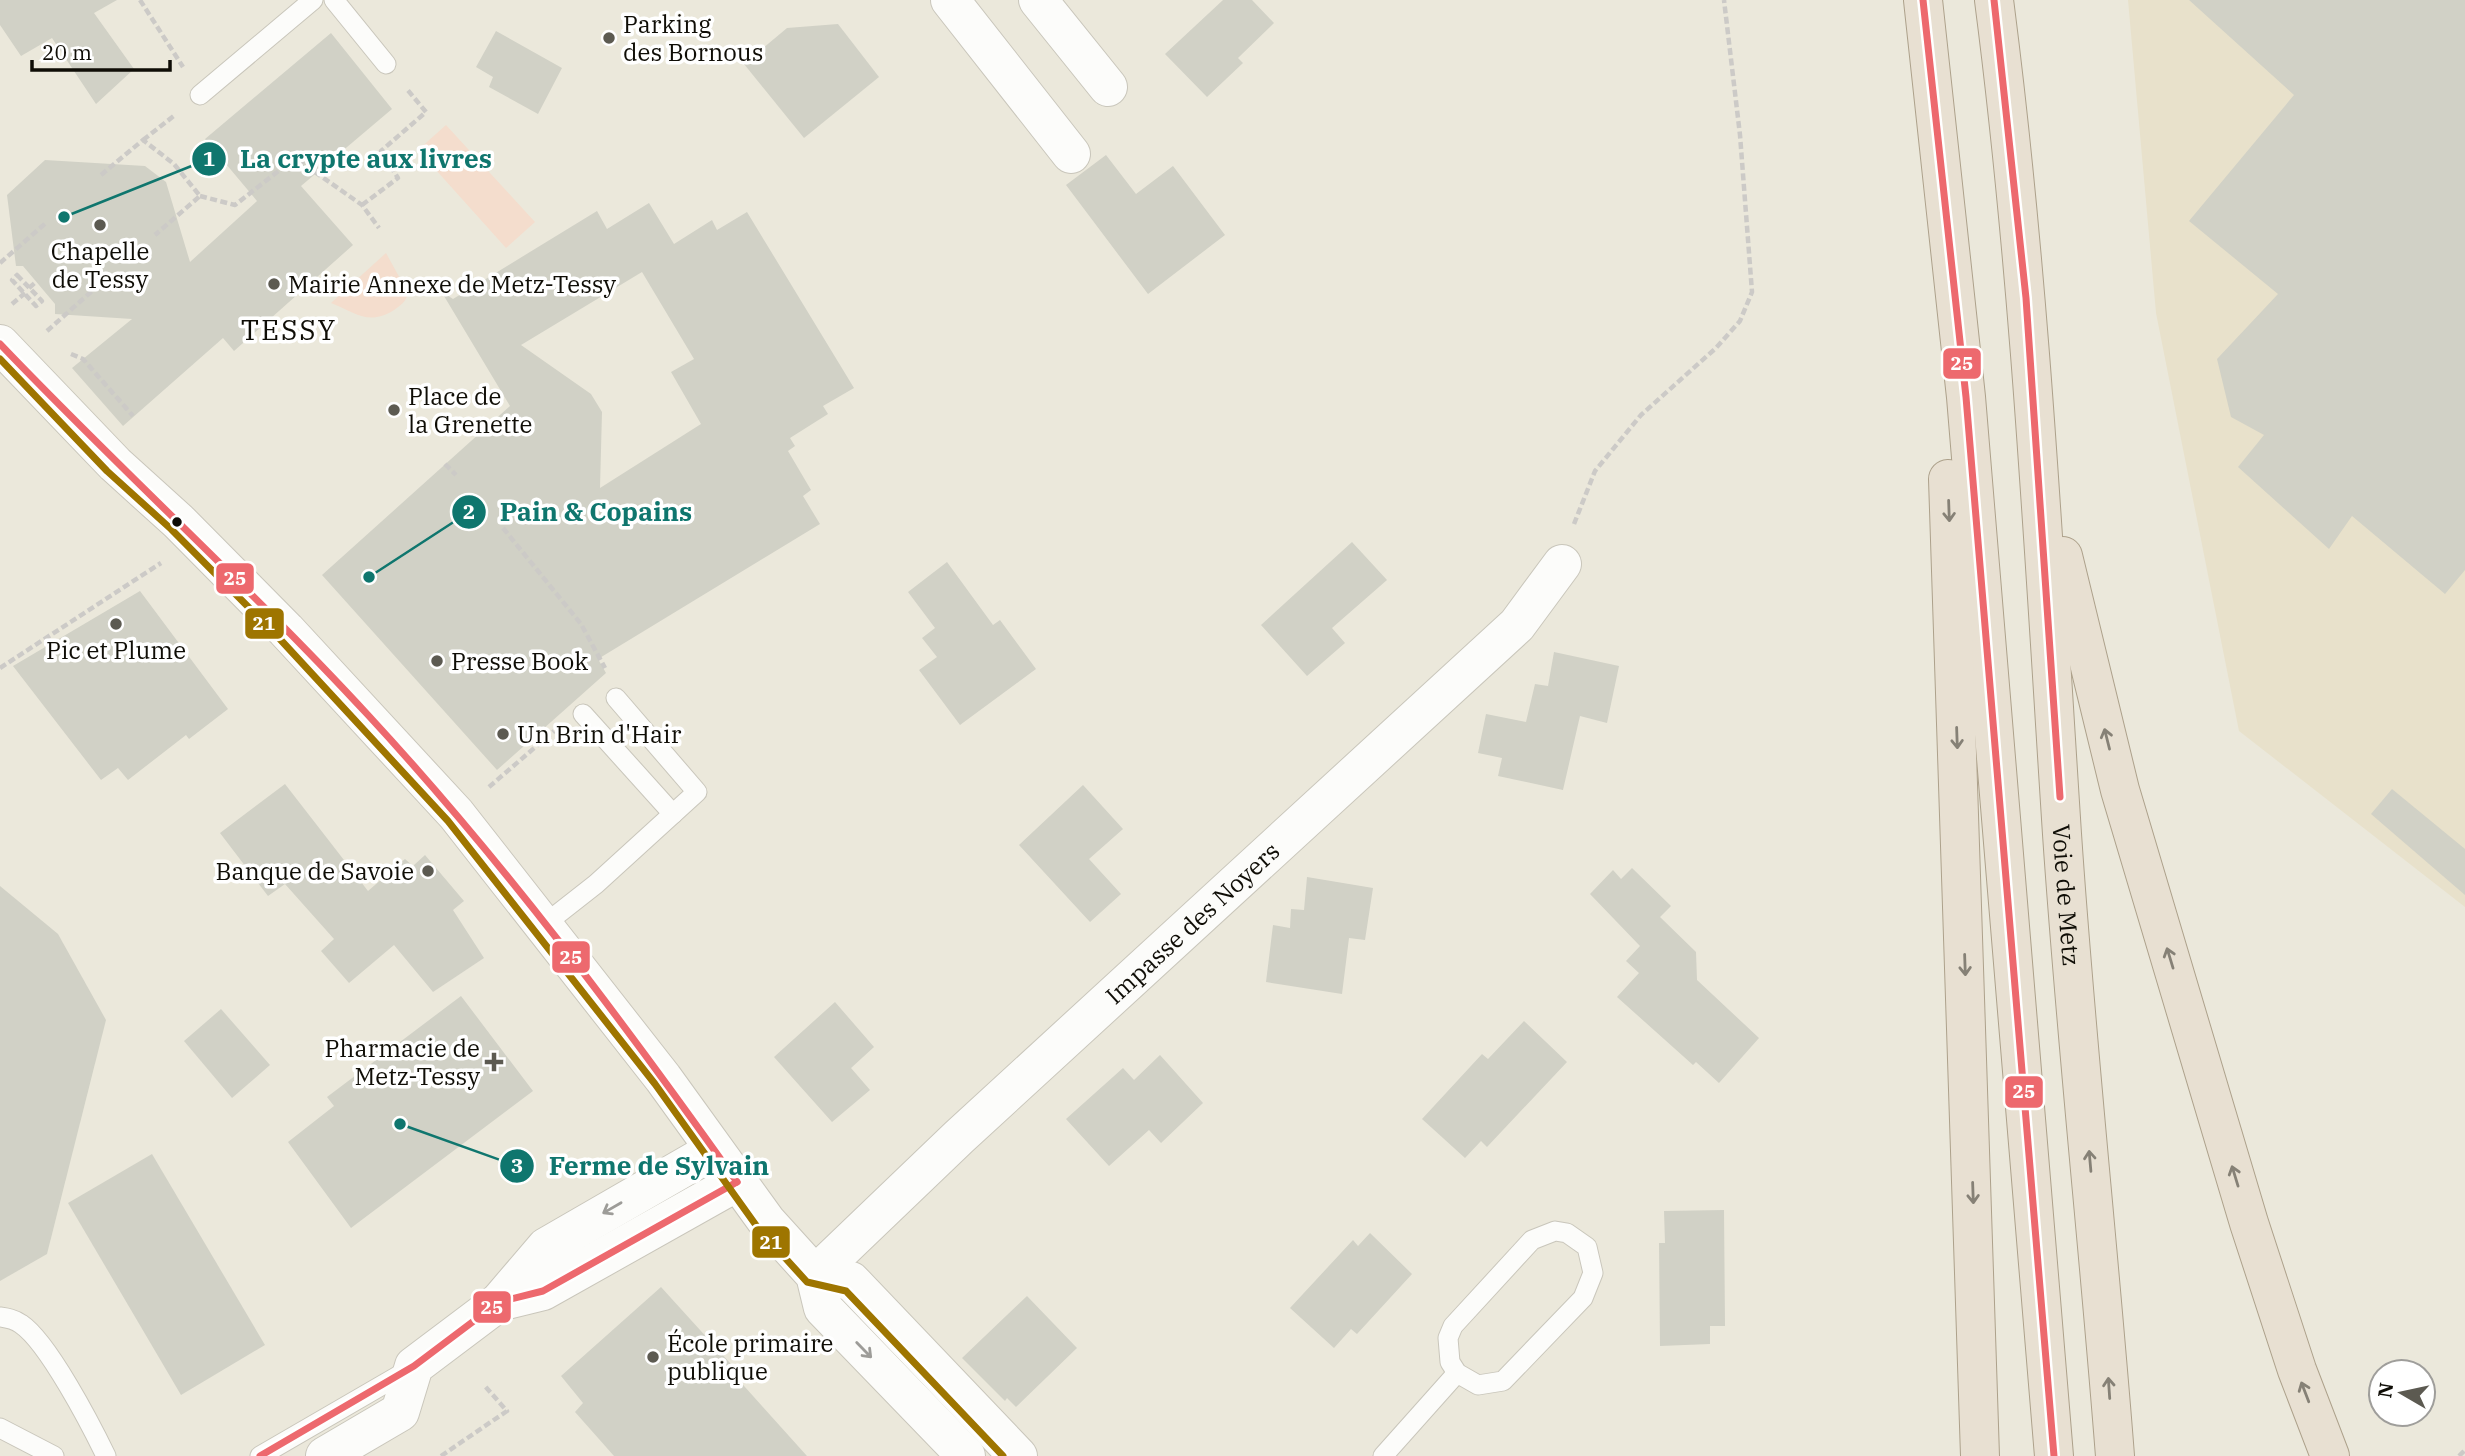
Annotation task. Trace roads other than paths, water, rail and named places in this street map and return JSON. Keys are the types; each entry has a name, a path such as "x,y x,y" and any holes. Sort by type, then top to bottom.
{"highway":[{"path":"1923,0 1967,410 2054,1456"},
{"name":"Voie de Metz","path":"1994,0 2010,120 2039,453 2062,838 2115,1456"},
{"path":"1935,100 1980,1456"},
{"path":"2039,453 2120,790 2249,1223 2297,1370 2330,1456"}],"street":[{"path":"950,0 1071,154"},
{"path":"1038,0 1108,87"},
{"path":"7,352 115,464 196,539 368,716 456,814 545,924 767,1222 815,1275 823,1307 966,1456"},
{"name":"Impasse des Noyers","path":"815,1275 969,1127 1517,625 1562,564"},
{"path":"324,1456 400,1412 414,1366 499,1302 546,1247 714,1150"},
{"path":"499,1302 543,1291 737,1182"},
{"path":"815,1275 851,1281 1018,1456"}],"lane":[{"path":"200,95 313,0"},
{"path":"334,0 386,64"},
{"path":"545,924 596,884 697,792 616,698"},
{"path":"583,714 673,814"},
{"path":"1555,1231 1579,1239 1587,1247 1593,1273 1583,1298 1503,1381 1479,1385 1457,1373 1447,1350 1453,1326 1532,1240 1555,1231"},
{"path":"0,1317 14,1320 31,1333 86,1414 106,1456"},
{"path":"260,1456 414,1366"},
{"path":"1383,1456 1457,1373"},
{"path":"0,1428 54,1456"}],"place":[{"name":"Parking des Bornous","path":"609,38"},
{"name":"La crypte aux livres","path":"64,217"},
{"name":"Chapelle de Tessy","path":"100,225"},
{"name":"Mairie Annexe de Metz-Tessy","path":"274,284"},
{"name":"Place de la Grenette","path":"394,410"},
{"name":"Pain & Copains","path":"369,577"},
{"name":"Pic et Plume","path":"116,624"},
{"name":"Presse Book","path":"437,661"},
{"name":"Un Brin d'Hair","path":"503,734"},
{"name":"Banque de Savoie","path":"428,871"},
{"name":"Pharmacie de Metz-Tessy","path":"494,1062"},
{"name":"Ferme de Sylvain","path":"400,1124"},
{"name":"École primaire publique","path":"653,1357"}],"district":[{"name":"TESSY","path":"289,329"}]}
